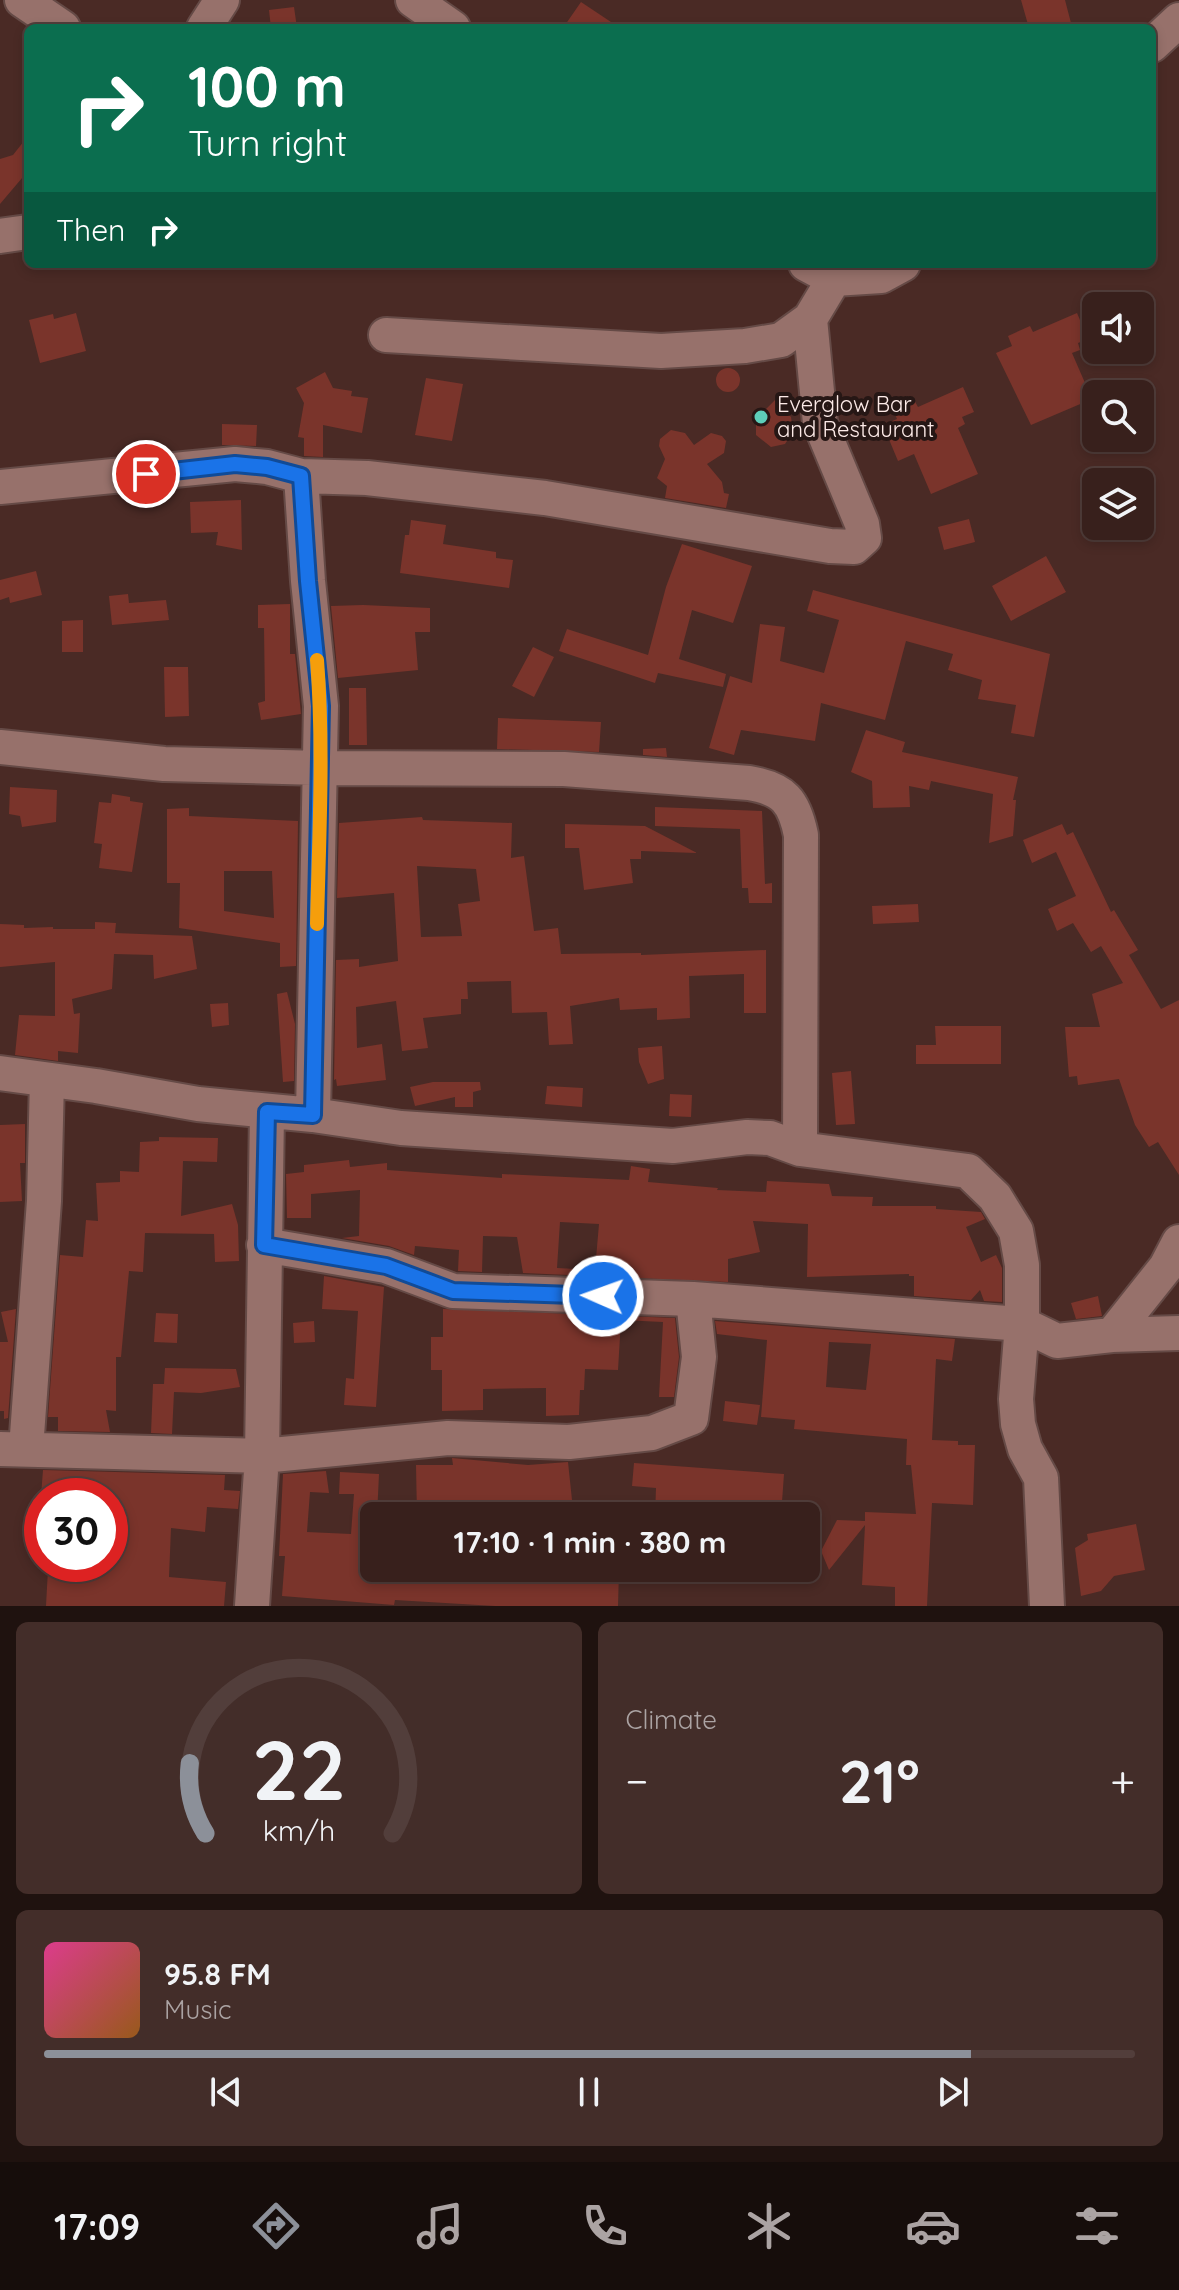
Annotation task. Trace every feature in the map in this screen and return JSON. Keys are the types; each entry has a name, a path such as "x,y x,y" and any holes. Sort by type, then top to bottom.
{"street":[{"path":"22,0 57,24"},
{"path":"207,24 222,0"},
{"path":"413,0 447,24"},
{"path":"1156,41 1179,20"},
{"path":"0,236 24,233"},
{"path":"0,487 235,464 267,467 301,476 367,478 545,498 830,546 854,547 864,538 862,524 820,423 810,319 820,271 881,276 896,268"},
{"path":"386,335 661,351 745,346 781,340 810,319"},
{"path":"301,476 321,706 313,1115"},
{"path":"0,747 164,764 564,769 770,787 783,795 797,814 801,835 800,1149"},
{"path":"0,1073 198,1104 313,1115 401,1128 673,1146 747,1137 770,1138 800,1149 968,1171 995,1197 1016,1231 1022,1265 1022,1324 1016,1399 1018,1424 1025,1449 1041,1478 1047,1606"},
{"path":"47,1080 44,1201 13,1449 262,1456 448,1438 569,1442 652,1433 691,1418 699,1357 693,1299"},
{"path":"252,1606 262,1456 267,1112"},
{"path":"1112,1335 1166,1267 1179,1242"},
{"path":"264,1245 386,1266 453,1291 693,1299 1022,1324 1057,1341 1179,1333"}],"building":[{"path":"1021,0 1065,0 1071,23 1028,24"},
{"path":"581,2 614,24 566,24"},
{"path":"294,7 296,24 271,24 269,10"},
{"path":"24,141 24,176 0,204 0,159 13,155"},
{"path":"76,313 86,351 40,363 29,320 53,314 54,319"},
{"path":"1077,313 1082,325 1082,341 1078,343 1080,350 1072,353 1084,380 1082,403 1031,425 996,353 1012,346 1008,336 1030,326 1033,332"},
{"path":"728,368 739,375 740,380 733,391 728,392 717,385 716,380 723,369"},
{"path":"325,372 333,388 352,391 351,396 368,398 362,433 323,425 323,457 304,456 304,438 298,437 304,403 296,388"},
{"path":"426,378 463,384 452,441 415,435"},
{"path":"963,387 974,412 962,417 965,424 958,428 978,474 931,494 914,454 898,461 883,425 897,419 892,407 913,398 918,407"},
{"path":"775,400 791,417 793,432 785,444 771,447 756,435 756,424 758,417"},
{"path":"222,424 257,425 256,446 222,445"},
{"path":"671,430 685,433 694,445 711,433 722,436 726,441 724,453 707,464 722,482 724,493 729,494 726,508 665,498 667,486 657,478 665,459 659,446 660,439"},
{"path":"241,500 242,550 216,545 218,532 191,533 190,502"},
{"path":"969,519 975,542 944,550 938,527"},
{"path":"411,520 446,525 443,544 496,552 496,558 513,560 509,588 400,573 405,535 409,535"},
{"path":"682,544 752,566 733,623 692,610 679,659 726,674 723,687 658,673 655,683 559,651 567,629 648,655 666,587"},
{"path":"1046,556 1066,592 1011,621 992,586"},
{"path":"36,571 42,595 10,603 9,597 0,600 0,580"},
{"path":"813,590 1050,654 1034,737 1011,733 1016,705 978,699 982,680 948,670 953,654 906,641 885,720 821,703 815,741 741,730 734,755 709,748 730,676 752,683 760,624 785,627 780,661 824,673 839,620 807,611"},
{"path":"128,594 129,603 166,600 169,620 112,625 109,596"},
{"path":"290,604 290,654 295,654 301,714 261,720 258,703 265,701 264,628 258,628 258,605"},
{"path":"331,606 430,608 430,632 415,632 418,670 338,678"},
{"path":"83,620 83,652 62,652 62,621"},
{"path":"533,647 554,657 534,697 512,686"},
{"path":"164,667 188,667 189,716 165,717"},
{"path":"349,688 366,688 367,745 349,745"},
{"path":"498,718 601,722 599,752 497,749"},
{"path":"866,730 905,742 902,752 1018,777 1013,800 1016,800 1013,836 989,843 993,794 931,781 929,790 909,786 910,807 873,808 872,781 851,772"},
{"path":"666,748 667,757 643,755 643,749"},
{"path":"10,787 57,790 56,822 22,827 20,816 9,814"},
{"path":"112,794 143,803 132,872 99,868 102,844 94,843 99,802 111,803"},
{"path":"655,807 762,811 765,884 772,883 772,903 749,903 748,888 742,888 740,829 655,826"},
{"path":"189,808 189,816 298,821 296,966 280,967 280,943 179,928 180,883 167,883 167,809","holes":["224,871 272,871 274,918 224,911"]},
{"path":"422,817 423,820 512,823 511,858 524,856 534,931 558,928 561,954 641,955 766,950 766,1013 744,1013 744,974 689,976 690,1018 657,1020 657,1008 620,1010 619,998 570,1006 573,1044 549,1045 547,1012 512,1013 511,981 467,982 468,999 461,999 461,1014 423,1018 428,1048 402,1051 396,1001 356,1007 357,1048 382,1044 386,1080 337,1086 334,1080 336,960 359,959 359,967 398,961 394,893 337,898 339,823","holes":["417,866 476,869 480,901 458,904 462,936 421,937"]},
{"path":"565,824 645,826 697,853 641,851 641,859 630,859 633,883 584,890 579,848 565,848"},
{"path":"1062,824 1067,835 1073,832 1111,912 1114,910 1138,950 1129,955 1161,1009 1179,1000 1179,1175 1158,1142 1149,1147 1135,1125 1119,1079 1078,1085 1077,1076 1069,1077 1065,1027 1100,1027 1092,994 1123,983 1101,946 1091,952 1073,923 1057,931 1048,909 1076,896 1056,852 1032,863 1023,840"},
{"path":"918,904 919,922 873,924 872,906"},
{"path":"95,922 116,923 115,933 192,936 197,969 154,979 153,955 114,954 112,989 72,999 74,1014 80,1013 78,1053 58,1051 58,1061 15,1055 19,1015 55,1016 55,962 0,967 0,924 24,925 24,928 95,929"},
{"path":"287,992 295,1024 294,1081 283,1082 277,994"},
{"path":"228,1003 229,1025 212,1027 210,1004"},
{"path":"935,1026 1001,1026 1001,1064 916,1064 916,1045 936,1045"},
{"path":"662,1046 664,1079 648,1084 639,1062 638,1048"},
{"path":"851,1071 855,1124 836,1125 832,1073"},
{"path":"433,1082 480,1082 481,1090 473,1092 473,1107 455,1107 455,1097 415,1106 410,1087"},
{"path":"547,1086 583,1088 582,1107 545,1104"},
{"path":"670,1094 692,1095 691,1117 669,1116"},
{"path":"25,1124 25,1163 20,1163 22,1201 0,1202 0,1125"},
{"path":"159,1137 218,1138 217,1162 183,1161 181,1216 232,1204 238,1225 239,1261 215,1262 214,1234 145,1233 143,1272 129,1271 121,1357 116,1357 116,1411 106,1410 110,1432 58,1431 58,1417 48,1417 60,1255 83,1257 86,1220 98,1221 96,1183 120,1182 120,1171 139,1172 140,1142 159,1141"},
{"path":"349,1160 350,1167 387,1163 387,1170 502,1178 502,1174 629,1180 631,1166 650,1169 648,1182 766,1192 767,1181 829,1184 832,1196 873,1197 872,1206 936,1206 936,1209 981,1212 985,1219 966,1227 981,1262 996,1255 1002,1268 1002,1302 984,1301 980,1290 971,1300 914,1296 914,1276 909,1274 807,1277 808,1224 753,1221 760,1252 728,1259 728,1282 523,1273 517,1237 483,1236 482,1272 458,1271 459,1250 415,1246 414,1255 389,1246 342,1238 359,1236 360,1190 311,1194 311,1218 287,1218 286,1174 304,1172 304,1165","holes":["560,1222 599,1224 595,1270 557,1268"]},
{"path":"324,1276 384,1287 376,1407 344,1405 346,1378 354,1379 358,1311 322,1309"},
{"path":"1098,1296 1102,1316 1076,1319 1071,1303"},
{"path":"16,1309 8,1418 4,1419 4,1411 0,1411 0,1342 8,1342 1,1312"},
{"path":"443,1309 675,1318 679,1357 674,1397 659,1397 663,1322 621,1320 618,1370 585,1369 579,1415 546,1416 546,1388 483,1389 483,1410 442,1411 442,1370 431,1370 431,1337 443,1337"},
{"path":"156,1313 178,1314 177,1343 154,1342"},
{"path":"314,1321 315,1342 294,1343 293,1323"},
{"path":"715,1321 955,1339 952,1361 936,1359 932,1440 975,1445 973,1505 932,1503 927,1606 895,1606 895,1587 862,1585 865,1525 829,1570 821,1551 837,1520 865,1521 865,1512 916,1514 911,1465 906,1465 907,1439 794,1429 795,1420 761,1417 767,1340 717,1334","holes":["829,1342 871,1344 866,1390 826,1387"]},
{"path":"165,1368 236,1369 240,1387 201,1393 174,1392 172,1434 151,1433 153,1384 164,1384"},
{"path":"725,1401 760,1405 757,1425 723,1421"},
{"path":"452,1458 528,1465 568,1462 572,1500 417,1502 416,1465 453,1465"},
{"path":"634,1463 784,1474 782,1502 656,1502 656,1488 632,1486"},
{"path":"43,1470 225,1475 224,1490 240,1491 238,1509 207,1507 205,1532 171,1528 169,1577 226,1582 224,1606 46,1606 47,1582 128,1582 128,1478 42,1478"},
{"path":"326,1471 329,1493 310,1492 307,1532 351,1534 354,1494 339,1494 340,1472 379,1474 378,1502 360,1502 360,1582 619,1582 618,1606 495,1606 395,1600 394,1605 282,1596 285,1556 279,1556 283,1474"},
{"path":"1136,1524 1145,1570 1114,1576 1101,1591 1081,1596 1075,1548 1088,1540 1087,1534"}],"slow traffic":[{"path":"317,660 321,768 317,924"}],"place":[{"name":"Everglow Bar and Restaurant","path":"761,417"}],"route":[{"path":"146,474 235,464 267,467 301,476 321,706 313,1115 267,1112 264,1245 386,1266 453,1291 603,1296"}]}
